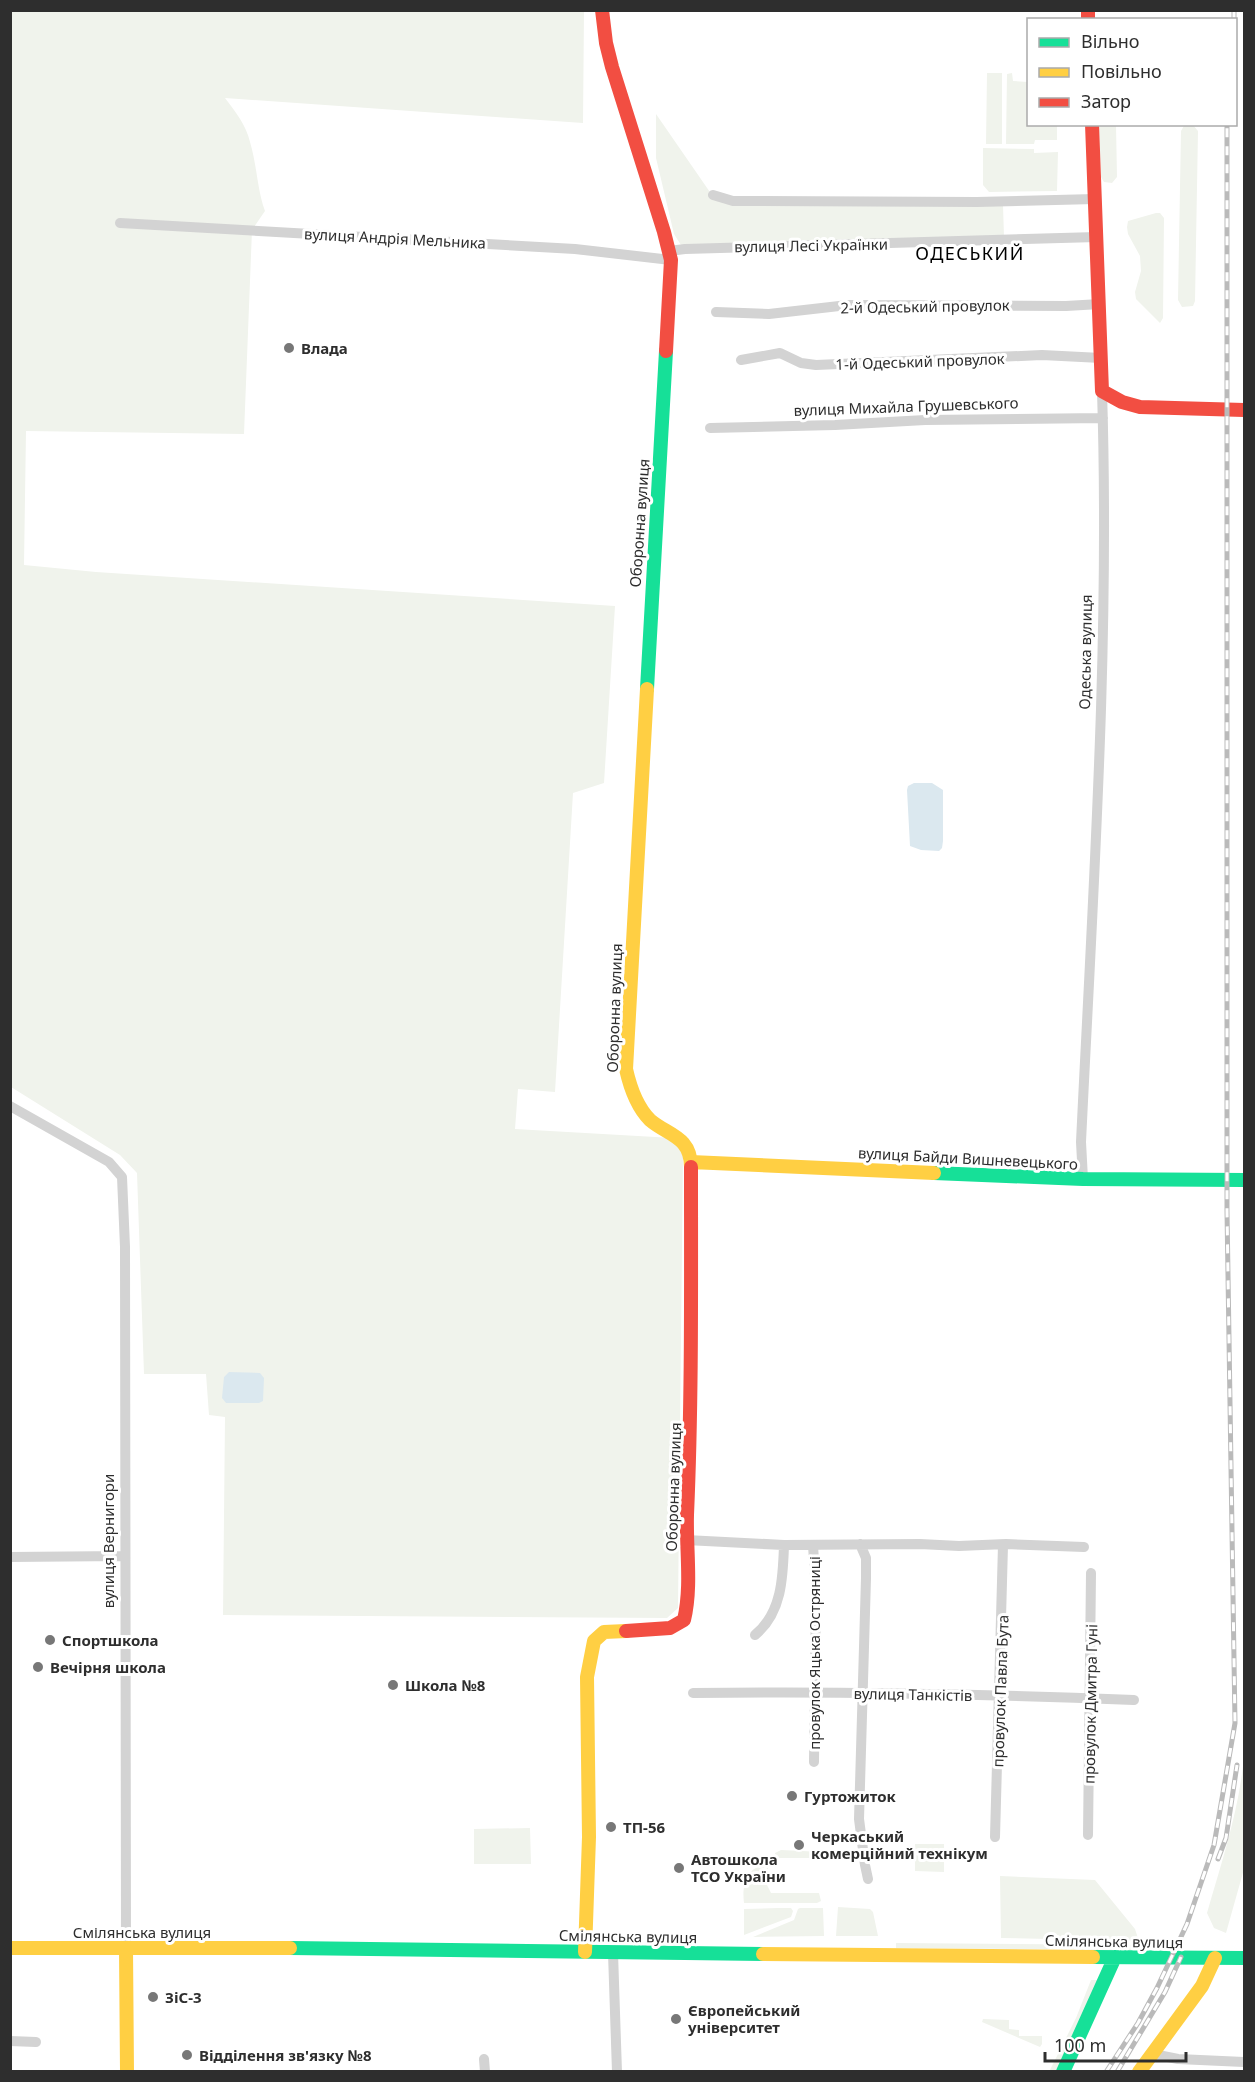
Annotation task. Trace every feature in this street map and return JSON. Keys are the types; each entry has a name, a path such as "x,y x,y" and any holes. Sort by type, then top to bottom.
{"street":[{"name":"Оборонна вулиця","path":"585,1952 589,1837 587,1677 591,1649 594,1641 604,1632 670,1628 684,1620 688,1604 686,1540 691,1416 691,1162 677,1135 656,1124 641,1108 631,1090 626,1069 670,255 612,67 602,10"},
{"name":"Одеська вулиця","path":"1083,1179 1081,1142 1100,749 1105,485 1092,126"},
{"path":"713,195 740,201 956,202 1095,199"},
{"name":"вулиця Андрія Мельника","path":"120,222 670,255"},
{"name":"вулиця Лесі Українки","path":"670,255 685,249 1097,237"},
{"name":"2-й Одеський провулок","path":"716,312 769,314 848,305 1066,306 1100,304"},
{"name":"1-й Одеський провулок","path":"741,360 776,353 801,363 816,365 1042,356 1101,358"},
{"path":"1102,391 1122,402 1140,407 1245,410"},
{"name":"вулиця Михайла Грушевського","path":"710,428 925,420 1103,418"},
{"name":"вулиця Вернигори","path":"10,1106 114,1166 122,1177 123,1185 127,2072"},
{"name":"вулиця Байди Вишневецького","path":"691,1162 1083,1179 1245,1180"},
{"path":"686,1540 784,1545 1084,1547"},
{"path":"860,1544 866,1558 859,1819 868,1879"},
{"path":"755,1635 770,1620 779,1598 784,1545"},
{"name":"провулок Яцька Остряниці","path":"813,1545 816,1593 814,1762"},
{"name":"провулок Павла Бута","path":"995,1837 1003,1545"},
{"path":"10,1557 124,1556"},
{"name":"провулок Дмитра Гуні","path":"1088,1835 1091,1573"},
{"name":"вулиця Танкістів","path":"693,1693 815,1692 1134,1700"},
{"name":"Смілянська вулиця","path":"10,1948 358,1948 613,1953 1245,1958"},
{"path":"613,1953 617,2072"},
{"path":"1063,2072 1115,1957"},
{"path":"1139,2072 1202,1986 1215,1958"},
{"path":"10,2041 36,2042"},
{"path":"1153,2054 1178,2059 1245,2062"},
{"path":"484,2059 485,2072"}],"shaded area":[{"path":"10,11 584,11 583,123 225,98 246,130 265,211 252,230 244,434 26,431 24,565 96,572 615,606 604,783 573,793 555,1092 518,1089 515,1129 673,1138 683,1153 678,1608 667,1618 223,1615 225,1417 209,1415 206,1374 144,1374 137,1173 120,1155 11,1087"},
{"path":"987,73 1002,73 1002,144 986,144"},
{"path":"1012,73 1013,81 1027,82 1027,126 1057,126 1057,140 1035,140 1034,144 1006,144 1007,74"},
{"path":"656,114 714,198 1003,205 1004,237 681,245 674,234 656,158"},
{"path":"1099,126 1116,126 1117,177 1112,183 1104,182 1101,177"},
{"path":"1184,126 1194,126 1198,131 1195,301 1193,306 1182,307 1178,300 1181,131"},
{"path":"983,148 1034,149 1034,153 1058,152 1057,191 989,192 983,185"},
{"path":"1160,213 1164,218 1163,318 1160,323 1136,299 1135,292 1141,271 1140,256 1128,234 1127,227 1128,221"},
{"path":"914,783 932,783 943,790 943,841 939,851 921,850 910,846 907,790 908,786"},
{"path":"229,1372 260,1373 264,1378 263,1401 226,1403 222,1398 224,1377"},
{"path":"1244,1757 1244,1869 1226,1933 1214,1928 1207,1913 1234,1816"},
{"path":"530,1828 531,1864 474,1864 474,1829"},
{"path":"915,1844 944,1844 944,1872 915,1871"},
{"path":"781,1850 823,1852 820,1858 775,1858 775,1853"},
{"path":"761,1866 768,1868 767,1885 771,1893 819,1893 821,1901 817,1903 744,1903 746,1880 751,1871"},
{"path":"1000,1876 1095,1880 1135,1929 1139,1941 1001,1938"},
{"path":"838,1907 870,1909 873,1912 878,1936 836,1936"},
{"path":"791,1908 793,1911 791,1917 744,1935 744,1909"},
{"path":"800,1908 823,1908 824,1936 753,1937 794,1920"},
{"path":"896,1943 1140,1945 1140,1950 896,1948"},
{"path":"1091,1980 1098,1980 1058,2071 1049,2072 1076,2018"},
{"path":"983,2019 1009,2020 1009,2029 1019,2030 1019,2036 1042,2036 1042,2044 1040,2047 982,2022"}],"railway":[{"path":"1234,10 1234,18"},
{"path":"1106,2072 1138,2023 1187,1924 1214,1845 1235,1723 1227,1211 1227,126"},
{"path":"1218,1859 1226,1838 1237,1765"},
{"path":"1117,2072 1165,1992 1181,1957"}],"traffic: fast":[{"path":"647,689 666,351"},
{"path":"934,1173 1083,1179 1244,1180"},
{"path":"290,1948 763,1954"},
{"path":"1093,1957 1244,1958"},
{"path":"1063,2072 1115,1957"}],"traffic: slow":[{"path":"647,689 626,1069 641,1109 650,1120 683,1142 690,1157 691,1167"},
{"path":"691,1162 934,1173"},
{"path":"585,1952 589,1837 587,1677 594,1641 604,1632 626,1631"},
{"path":"10,1948 290,1948"},
{"path":"126,1949 127,2072"},
{"path":"763,1954 1093,1957"},
{"path":"1139,2072 1202,1986 1215,1958"}],"traffic: jam":[{"path":"602,10 612,67 671,260 666,351"},
{"path":"1088,10 1088,18"},
{"path":"1092,126 1102,391 1122,402 1140,407 1244,410"},
{"path":"626,1631 670,1628 684,1620 686,1607 691,1167"}],"place":[{"name":"Влада","path":"289,348"},
{"name":"Спортшкола","path":"50,1640"},
{"name":"Вечірня школа","path":"38,1667"},
{"name":"Школа №8","path":"393,1685"},
{"name":"Гуртожиток","path":"792,1796"},
{"name":"ТП-56","path":"611,1827"},
{"name":"Черкаський комерційний технікум","path":"799,1845"},
{"name":"Автошкола ТСО України","path":"679,1868"},
{"name":"ЗіС-3","path":"153,1997"},
{"name":"Європейський університет","path":"676,2019"},
{"name":"Відділення зв'язку №8","path":"187,2055"}],"district":[{"name":"ОДЕСЬКИЙ","path":"970,253"}]}
